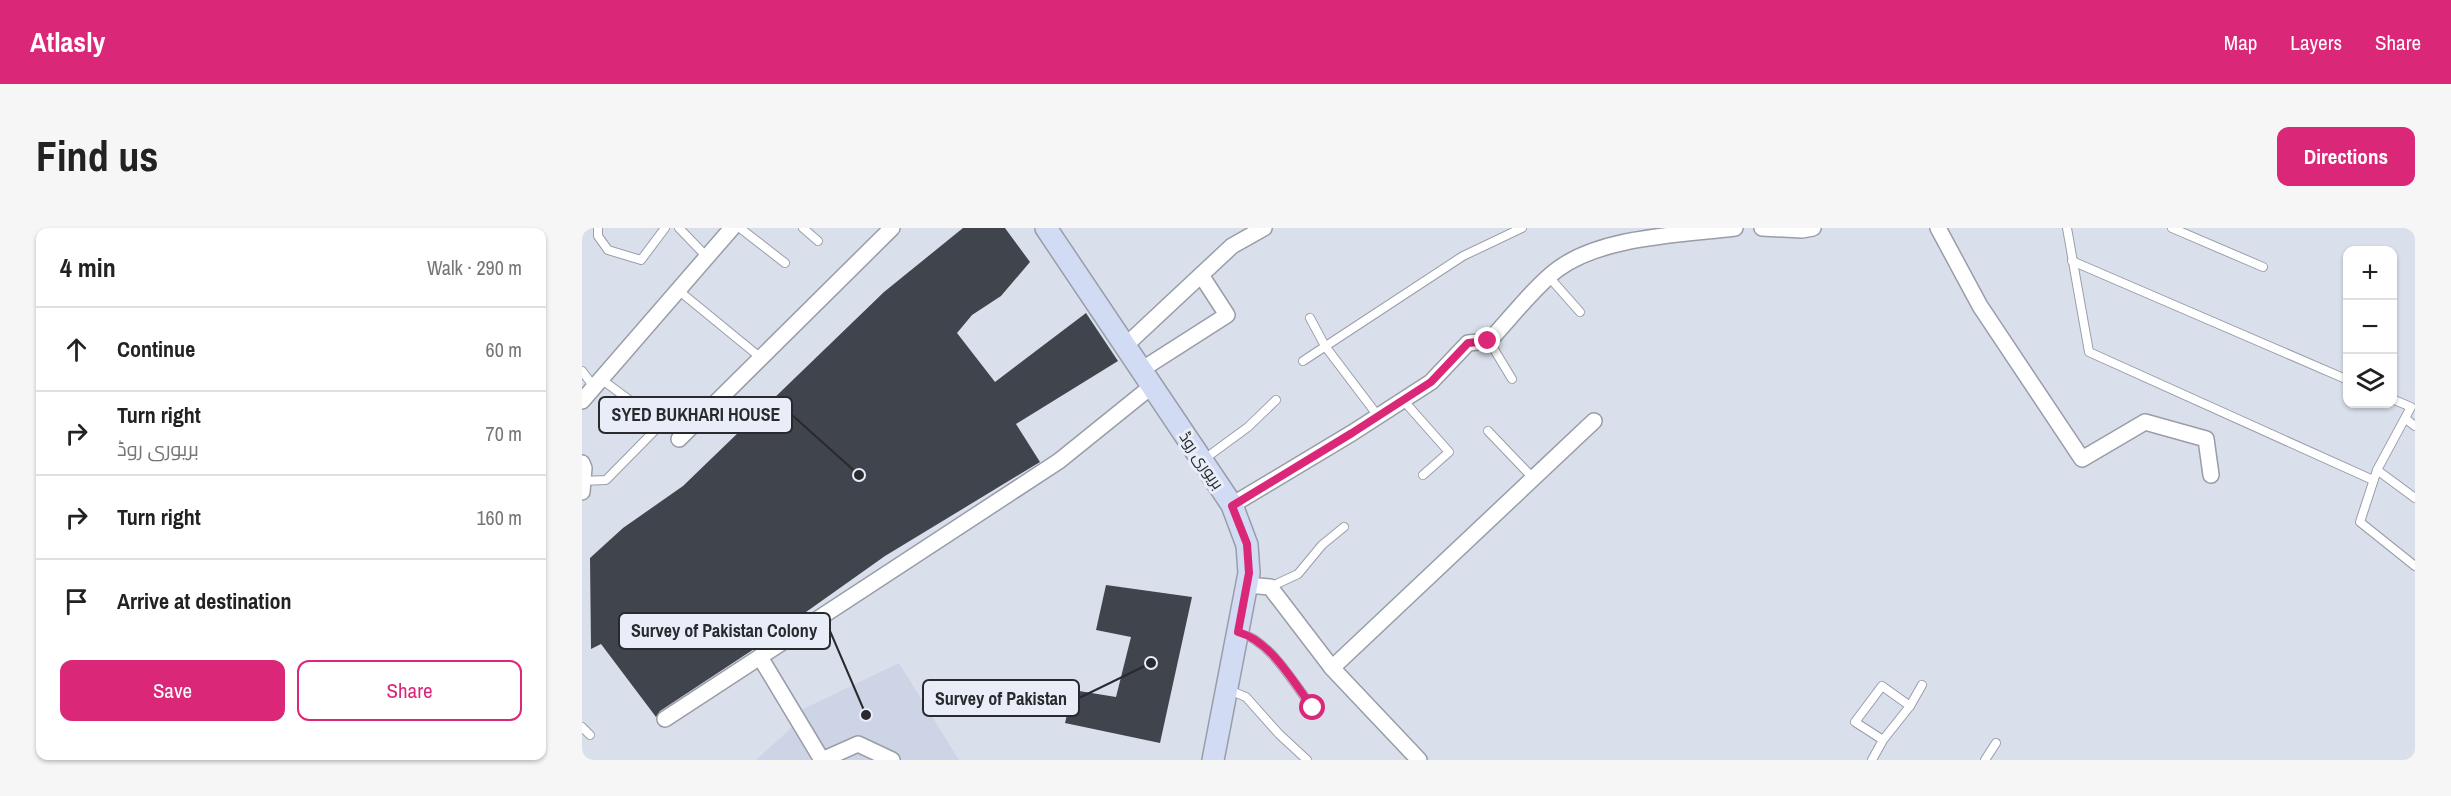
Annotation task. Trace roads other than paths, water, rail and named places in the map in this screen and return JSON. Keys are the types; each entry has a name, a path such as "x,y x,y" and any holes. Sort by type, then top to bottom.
{"main road":[{"name":"بریوری روڈ","path":"1046,228 1232,506 1247,544 1249,573 1213,760"}],"street":[{"path":"582,401 732,228"},
{"path":"683,435 892,228"},
{"path":"1125,346 1232,246 1264,228"},
{"path":"1232,506 1431,382 1468,343 1488,341 1557,269 1590,250 1663,237 1735,228"},
{"path":"1762,228 1802,230 1813,228"},
{"path":"1938,228 1980,306 2082,459 2145,422 2206,440 2211,475"},
{"path":"665,719 1059,461 1146,378 1227,315 1201,275"},
{"path":"1332,668 1594,421"},
{"path":"582,463 582,484"},
{"path":"1247,585 1270,587 1332,668 1419,760"},
{"path":"760,657 822,760 858,744 892,760"}],"lane":[{"path":"598,228 598,236 608,250 641,260 665,228"},
{"path":"679,228 708,257"},
{"path":"740,228 785,263"},
{"path":"803,228 818,241"},
{"path":"1303,360 1463,256 1522,228"},
{"path":"2067,228 2089,352 2373,480"},
{"path":"2172,228 2263,267"},
{"path":"2073,261 2343,378"},
{"path":"1549,277 1580,312"},
{"path":"678,290 761,358"},
{"path":"1310,318 1325,346 1378,416"},
{"path":"1488,341 1512,379"},
{"path":"582,371 636,405"},
{"path":"1202,461 1248,427 1276,400"},
{"path":"1403,400 1449,452 1424,475"},
{"path":"2397,401 2411,407 2376,470 2360,522 2415,566"},
{"path":"582,484 606,480 669,416 683,435"},
{"path":"2406,419 2415,426"},
{"path":"1488,431 1533,478"},
{"path":"2376,470 2415,498"},
{"path":"1270,587 1298,574 1322,545 1344,527"},
{"path":"1238,632 1252,636 1273,657 1313,708"},
{"path":"1872,760 1883,740 1910,706 1922,685"},
{"path":"1883,740 1855,722 1882,686 1910,706"},
{"path":"1227,689 1246,697 1279,734 1307,760"},
{"path":"582,727 590,735"},
{"path":"1985,760 1996,743"}],"place":[{"name":"SYED BUKHARI HOUSE","path":"859,475"},
{"name":"Survey of Pakistan","path":"1151,663"},
{"name":"Survey of Pakistan Colony","path":"866,715"}]}
